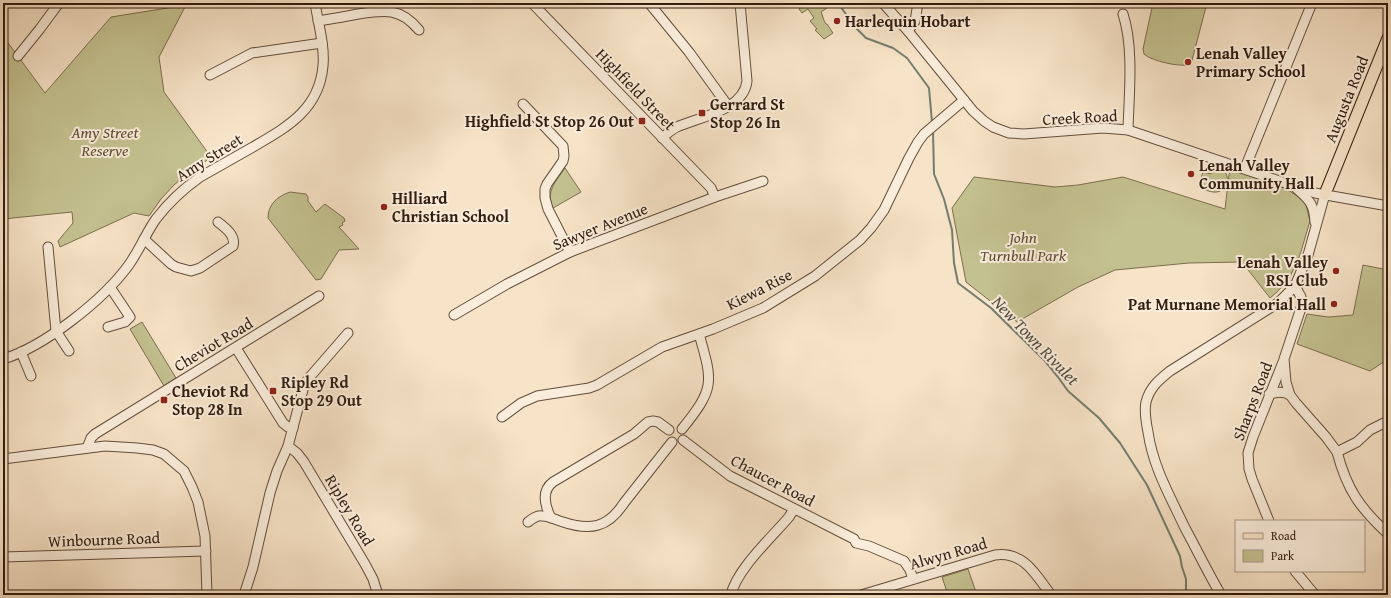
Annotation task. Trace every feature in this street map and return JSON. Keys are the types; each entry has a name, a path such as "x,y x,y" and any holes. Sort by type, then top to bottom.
{"main road":[{"name":"Augusta Road","path":"1325,194 1388,38"}],"street":[{"path":"18,56 59,3"},
{"name":"Amy Street","path":"3,359 21,352 56,331 87,309 110,287 128,266 156,219 170,202 189,185 206,173 282,130 300,117 311,102 319,85 323,65 322,43 315,3"},
{"name":"Highfield Street","path":"532,3 711,188 715,197"},
{"path":"649,3 689,52 728,106"},
{"path":"662,138 676,127 728,106 741,97 747,86 740,3"},
{"name":"Creek Road","path":"883,3 908,31 978,117 998,130 1009,133 1024,134 1103,128 1128,130 1325,194 1388,206"},
{"path":"908,31 915,21 918,3"},
{"path":"1245,168 1312,3"},
{"path":"318,21 388,10 405,16 419,30"},
{"path":"1123,14 1128,29 1128,130"},
{"path":"210,75 252,53 322,43"},
{"name":"Kiewa Rise","path":"502,417 521,404 537,396 589,388 597,385 670,343 699,334 750,314 773,302 815,276 865,235 884,210 911,153 924,134 964,100"},
{"path":"523,104 563,146 563,161 547,184 545,189 545,198 548,209 570,252"},
{"name":"Sawyer Avenue","path":"454,314 507,284 570,252 715,197 763,181"},
{"path":"1293,184 1311,202 1314,210 1315,227"},
{"path":"1221,595 1158,472 1146,423 1145,414 1147,401 1152,387 1170,371 1278,303 1295,286 1308,255 1325,194"},
{"path":"144,239 171,264 191,271 200,268 236,249 232,235 218,222"},
{"path":"48,247 56,331 69,351"},
{"name":"Sharps Road","path":"1269,520 1252,479 1248,461 1250,445 1284,359 1302,305 1301,297 1295,286"},
{"path":"108,327 125,322 130,317 110,287"},
{"name":"Cheviot Road","path":"87,448 91,438 95,434 319,296"},
{"path":"244,595 253,567 273,482 288,446 301,396 308,379 348,333"},
{"path":"682,429 702,402 708,387 709,370 699,334"},
{"path":"236,348 283,423 288,427 293,428"},
{"path":"21,352 31,376"},
{"path":"1284,359 1290,395"},
{"path":"1269,394 1285,392 1290,395 1337,452 1345,479 1357,501 1372,519 1388,534"},
{"path":"1337,452 1351,446 1370,430 1388,421"},
{"path":"551,518 547,510 545,496 548,485 634,434 648,422 658,422 669,430"},
{"path":"669,430 676,426 682,429 685,435 683,440 677,443 672,442"},
{"path":"669,430 668,436 672,442"},
{"name":"Chaucer Road","path":"683,440 730,476 854,539 856,543 869,546 904,562 910,570 913,579"},
{"path":"528,522 535,517 542,516 580,527 601,525 611,519 618,512 672,442"},
{"path":"3,459 110,446 153,450 164,454 177,463 187,476 198,502 205,536 207,595"},
{"name":"Ripley Road","path":"288,446 300,456 310,471 365,564 373,579 378,595"},
{"path":"731,595 733,587 746,566 789,517 794,509"},
{"name":"Winbourne Road","path":"3,558 206,551"},
{"name":"Alwyn Road","path":"861,595 995,555 1008,554 1021,559 1051,595"},
{"path":"1296,572 1314,595"}],"green space":[{"path":"807,3 822,3 827,8 821,12 826,24 833,33 824,39 815,30 817,29 810,21 814,18 808,9 802,13 799,9"},
{"path":"1153,3 1207,3 1191,64 1181,65 1167,63 1153,59 1144,54 1143,49"},
{"name":"Amy Street Reserve","path":"186,5 159,57 164,92 211,157 175,184 161,199 149,216 134,213 60,247 58,241 73,223 72,212 3,219 3,36 45,93 111,17"},
{"name":"John Turnbull Park","path":"1215,164 1221,167 1224,171 1228,182 1230,169 1278,185 1305,201 1310,221 1300,255 1289,279 1270,298 1242,262 1189,263 1115,270 1078,287 1017,322 966,282 952,208 974,177 1055,187 1078,185 1123,177 1225,209 1228,183 1218,192 1211,192 1198,187 1203,172 1211,174"},
{"path":"565,168 581,192 553,208 550,197 551,192 555,182"},
{"path":"290,192 306,194 308,201 316,212 325,204 344,218 345,221 342,223 343,225 339,227 359,249 339,250 321,279 316,280 268,218 268,213 274,201"},
{"path":"1363,265 1388,270 1388,359 1370,371 1297,344 1307,314 1328,317 1353,315"},
{"path":"142,322 176,378 164,386 130,329"},
{"path":"968,569 977,595 948,595 942,577"}],"waterway":[{"name":"New Town Rivulet","path":"838,3 855,27 866,38 893,48 907,58 929,88 932,122"},
{"name":"New Town Rivulet","path":"933,131 934,174 944,199 952,230 954,263 958,283 991,308 1045,361 1068,391 1099,418 1120,443 1147,485 1180,556 1186,579 1186,595"}],"place":[{"name":"Harlequin Hobart","path":"837,21"},
{"name":"Lenah Valley Primary School","path":"1188,62"},
{"name":"Gerrard St Stop 26 In","path":"702,113"},
{"name":"Highfield St Stop 26 Out","path":"642,121"},
{"name":"Lenah Valley Community Hall","path":"1191,174"},
{"name":"Hilliard Christian School","path":"384,207"},
{"name":"Lenah Valley RSL Club","path":"1336,271"},
{"name":"Pat Murnane Memorial Hall","path":"1334,304"},
{"name":"Ripley Rd Stop 29 Out","path":"273,391"},
{"name":"Cheviot Rd Stop 28 In","path":"164,400"}]}
